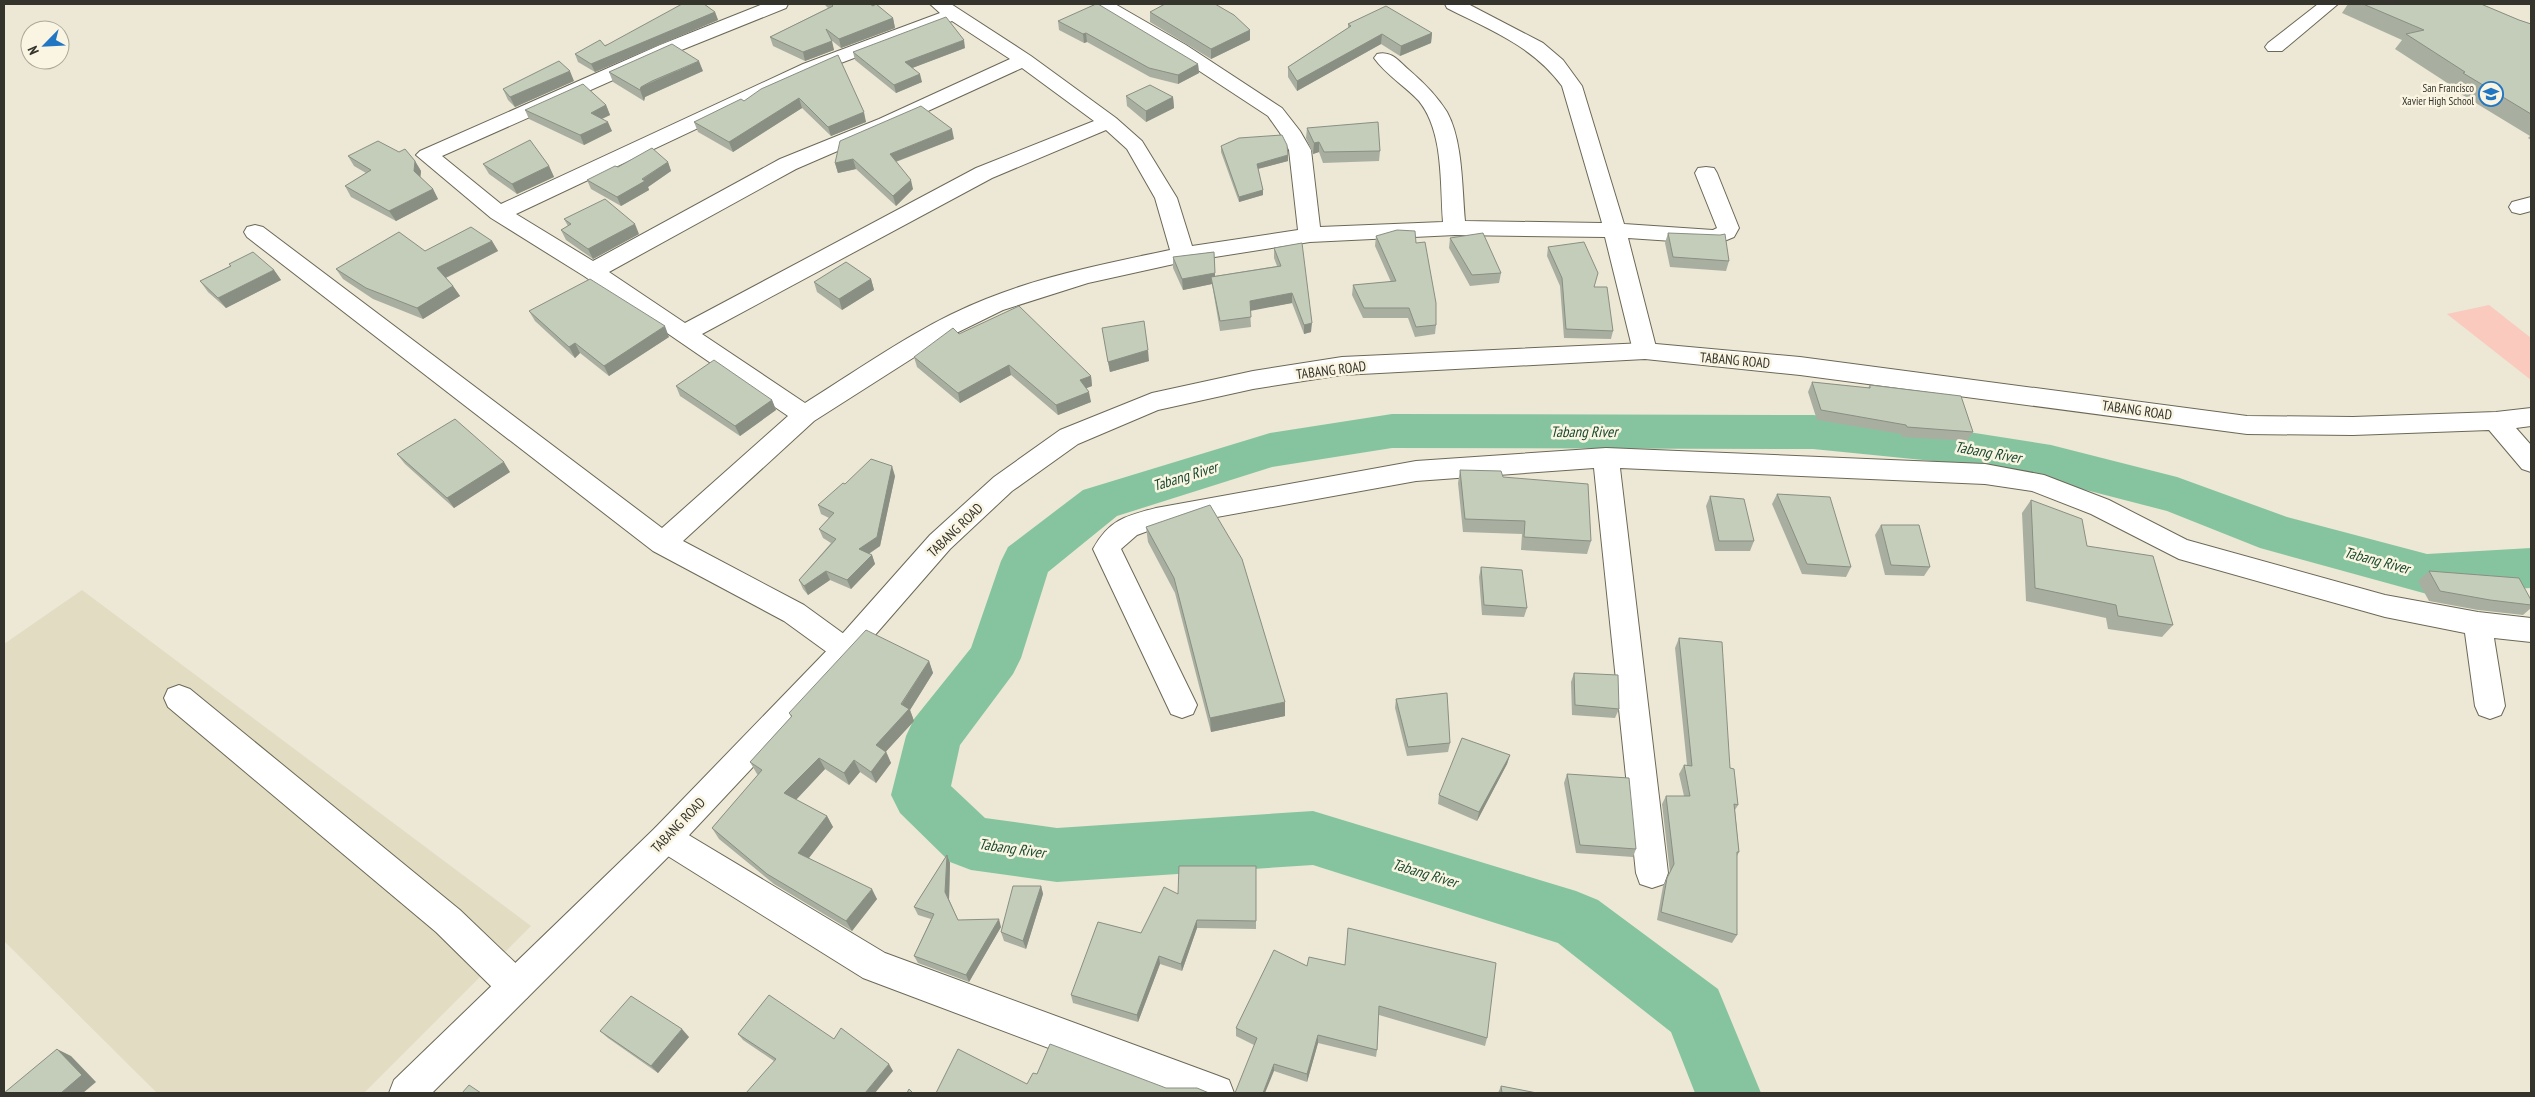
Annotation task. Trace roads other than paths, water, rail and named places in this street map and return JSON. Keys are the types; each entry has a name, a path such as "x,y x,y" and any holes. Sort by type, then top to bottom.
{"street":[{"path":"779,4 667,49 427,155 499,213 685,332 804,415"},
{"path":"1102,4 1180,49 1275,112 1290,132 1300,150 1310,235"},
{"path":"1454,4 1536,47 1556,64 1572,86 1615,230 1645,351"},
{"path":"2275,47 2329,4"},
{"path":"499,213 810,68 947,9 1024,60 1110,122 1135,145 1166,198 1183,255"},
{"path":"1384,58 1423,94 1438,115 1444,133 1455,228"},
{"path":"592,271 788,164 886,123 1024,60"},
{"path":"685,332 984,173 1110,122"},
{"path":"662,543 804,415 929,336 995,304 1084,276 1183,255 1310,235 1455,228 1615,230 1716,237 1723,234 1728,228 1706,173"},
{"path":"255,232 662,543 794,613 845,650"},
{"name":"TABANG ROAD","path":"407,1093 666,838 845,650 940,542 1003,484 1069,437 1152,402 1253,380 1342,366 1645,351 1800,366 2247,425 2354,426 2496,421 2531,417"},
{"path":"2496,421 2531,462"},
{"path":"1606,458 1652,873"},
{"path":"1182,705 1107,549 1114,535 1132,525 1156,518 1416,471 1606,458 1985,474 2035,482 2100,507 2179,548 2385,606 2478,624 2531,630"},
{"path":"2478,624 2490,706"},
{"path":"179,698 348,840 448,920 515,986"},
{"path":"666,838 875,966 1216,1093"}],"waterway":[{"name":"Tabang River","path":"1728,1093 1695,1011 1576,920 1313,838 1057,855 971,843 920,795 934,736 994,658 1026,561 1100,503 1270,450 1392,431 1813,432 1943,445 2051,463 2177,495 2278,534 2427,574 2531,568"}],"place":[{"name":"San Francisco Xavier High School","path":"2491,94"}]}
